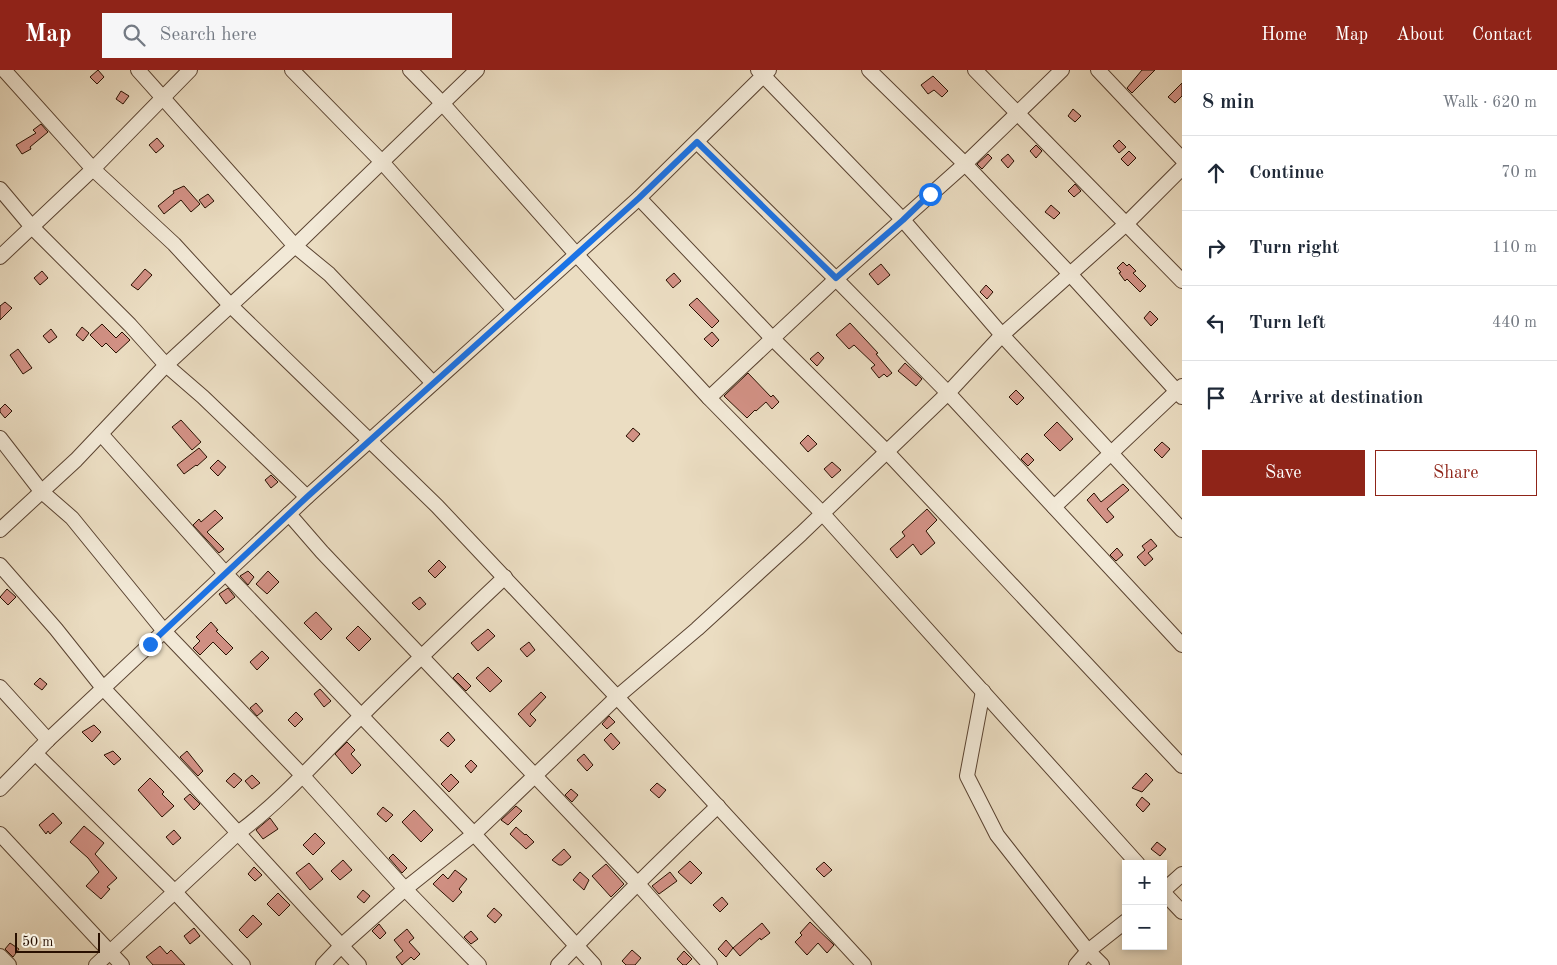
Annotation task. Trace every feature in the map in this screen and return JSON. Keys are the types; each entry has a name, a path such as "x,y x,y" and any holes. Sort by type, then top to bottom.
{"street":[{"path":"4,70 93,170 174,244 231,306 437,506 505,577 859,960 843,965"},
{"path":"138,70 295,246 329,274 433,383"},
{"path":"0,257 28,222 93,170 190,70"},
{"path":"292,70 382,162 514,310"},
{"path":"410,70 709,398 823,514 1134,860"},
{"path":"0,530 76,460 166,365 295,246 477,70"},
{"path":"869,70 965,164 1180,392 1054,507"},
{"path":"975,70 1182,281"},
{"path":"709,398 836,278 965,164 1062,70"},
{"path":"1098,70 1182,159"},
{"path":"0,789 48,740 307,497 639,198 697,142 763,72 903,220 1002,335 1182,530"},
{"path":"697,142 836,278 948,393 1182,645"},
{"path":"323,965 341,946 405,888 474,834 617,697 697,629 823,514 948,393 1002,335 1126,224 1182,168"},
{"path":"0,189 28,222 130,325 166,365 203,397 307,497"},
{"path":"639,198 772,338 887,452 1182,766"},
{"path":"0,207 28,222"},
{"path":"101,434 225,573 474,834 594,965"},
{"path":"0,438 41,491 72,518 164,631 302,775 405,888 480,965"},
{"path":"289,514 322,552 637,882 710,965"},
{"path":"0,565 56,629 103,688 359,965"},
{"path":"96,965 174,891 238,833 254,821 421,656 505,577"},
{"path":"0,687 48,740"},
{"path":"983,691 967,776 996,835 1088,951 1102,965"},
{"path":"35,753 174,891 243,965"},
{"path":"558,965 637,882 718,806"},
{"path":"0,834 122,965"},
{"path":"1167,888 1182,874"},
{"path":"1167,896 1182,912"},
{"path":"1076,965 1088,951 1122,924"},
{"path":"0,956 8,965"}],"building":[{"path":"98,70 104,77 97,84 90,77"},
{"path":"1142,70 1155,70 1132,93 1127,88"},
{"path":"933,76 948,91 942,97 934,90 928,94 921,85"},
{"path":"1182,83 1182,96 1175,103 1168,97"},
{"path":"121,91 129,96 123,104 116,99"},
{"path":"1073,109 1081,116 1075,122 1068,116"},
{"path":"41,124 48,132 30,147 31,149 22,154 16,145 36,133 33,130"},
{"path":"157,138 164,146 156,153 149,145"},
{"path":"1119,140 1126,147 1119,153 1113,146"},
{"path":"1036,145 1042,151 1036,158 1030,151"},
{"path":"1129,151 1136,158 1128,166 1121,159"},
{"path":"988,154 992,158 982,169 977,164"},
{"path":"1008,154 1014,161 1008,168 1001,160"},
{"path":"1075,184 1081,191 1074,197 1068,191"},
{"path":"184,186 200,204 191,212 181,200 164,214 158,206 174,193 173,191"},
{"path":"208,194 214,201 205,208 199,200"},
{"path":"1051,205 1060,213 1054,219 1045,212"},
{"path":"1123,262 1127,266 1129,264 1136,271 1133,273 1146,286 1140,292 1127,279 1125,281 1119,273 1121,272 1117,268"},
{"path":"881,264 890,275 878,285 869,274"},
{"path":"145,269 152,275 138,290 131,285"},
{"path":"42,271 48,278 40,285 34,278"},
{"path":"674,273 681,281 673,288 666,280"},
{"path":"986,285 993,292 987,299 980,292"},
{"path":"697,298 719,321 712,328 689,305"},
{"path":"5,302 12,308 0,320 0,306"},
{"path":"1150,311 1158,319 1151,326 1144,318"},
{"path":"850,323 878,353 876,354 892,373 887,377 884,374 879,378 871,368 875,365 854,345 849,349 836,335"},
{"path":"102,324 116,338 122,332 130,340 116,353 106,343 102,347 90,335"},
{"path":"82,327 89,333 83,341 76,335"},
{"path":"51,329 57,337 49,343 43,336"},
{"path":"712,332 719,340 712,347 704,339"},
{"path":"18,349 32,368 23,374 10,355"},
{"path":"818,352 824,358 817,366 810,359"},
{"path":"905,363 922,379 916,386 898,371"},
{"path":"748,373 771,397 773,395 779,402 772,409 766,402 747,418 724,396"},
{"path":"1016,390 1024,398 1017,405 1009,397"},
{"path":"5,404 12,411 5,418 0,409"},
{"path":"181,420 201,442 192,450 172,427"},
{"path":"1057,422 1073,439 1060,451 1044,435"},
{"path":"633,428 640,434 633,442 626,436"},
{"path":"808,435 817,444 808,452 800,443"},
{"path":"1162,442 1170,449 1162,458 1154,450"},
{"path":"199,448 207,457 184,474 177,465"},
{"path":"1027,453 1034,460 1028,466 1021,459"},
{"path":"218,460 226,467 218,476 210,468"},
{"path":"832,462 841,470 832,478 824,469"},
{"path":"271,475 278,482 271,488 265,480"},
{"path":"1123,484 1129,490 1107,509 1114,517 1107,523 1087,500 1094,493 1101,502"},
{"path":"927,509 937,520 926,531 935,543 921,555 913,544 897,558 890,549 905,536 902,532"},
{"path":"215,510 223,518 207,532 224,549 219,553 193,525 199,519 201,522"},
{"path":"1151,539 1157,546 1148,553 1153,559 1145,566 1137,557 1145,550 1142,546"},
{"path":"1117,548 1123,555 1116,561 1110,555"},
{"path":"439,560 446,567 435,578 428,571"},
{"path":"248,571 254,577 248,585 240,576"},
{"path":"268,571 279,582 267,594 256,584"},
{"path":"228,588 235,597 226,604 219,594"},
{"path":"7,589 16,597 8,605 0,597"},
{"path":"420,597 426,604 419,610 412,603"},
{"path":"316,612 332,629 321,640 304,623"},
{"path":"211,622 218,630 216,631 233,648 226,655 213,642 200,655 193,648 200,641 196,637"},
{"path":"358,626 371,639 359,651 346,638"},
{"path":"488,629 495,636 478,651 471,643"},
{"path":"529,642 535,650 527,657 520,649"},
{"path":"262,651 269,658 257,670 250,662"},
{"path":"488,667 502,681 490,692 476,678"},
{"path":"458,673 471,686 466,691 453,678"},
{"path":"40,678 47,684 42,690 34,684"},
{"path":"320,689 331,701 324,707 314,694"},
{"path":"541,692 546,697 530,714 536,720 530,727 518,714"},
{"path":"256,703 263,711 257,716 250,708"},
{"path":"296,712 303,719 295,727 288,720"},
{"path":"609,716 615,722 607,729 602,724"},
{"path":"94,725 101,732 92,742 82,732"},
{"path":"448,732 455,740 448,747 440,740"},
{"path":"611,733 620,743 613,750 604,740"},
{"path":"347,742 355,750 351,754 361,765 352,774 335,754"},
{"path":"113,751 121,759 114,765 104,755"},
{"path":"187,751 203,771 198,776 180,757"},
{"path":"584,754 593,765 587,771 577,760"},
{"path":"471,760 477,766 471,773 465,766"},
{"path":"234,773 242,780 234,788 226,781"},
{"path":"1146,773 1153,780 1142,792 1132,788"},
{"path":"451,774 459,782 449,792 441,784"},
{"path":"252,775 260,783 252,789 245,781"},
{"path":"150,778 164,792 162,794 174,806 162,817 138,790"},
{"path":"657,783 666,790 659,798 650,790"},
{"path":"571,789 578,795 572,802 565,795"},
{"path":"190,794 200,804 194,810 184,799"},
{"path":"1142,797 1150,804 1143,812 1136,805"},
{"path":"516,806 522,811 508,825 501,820"},
{"path":"383,807 393,815 386,822 377,814"},
{"path":"414,810 433,830 421,842 402,822"},
{"path":"53,813 62,823 50,834 48,831 46,834 39,825"},
{"path":"270,818 278,829 263,839 256,830"},
{"path":"84,826 104,843 95,854 117,878 107,887 110,889 101,899 86,886 99,872 88,858 70,842"},
{"path":"516,827 534,842 526,849 510,834"},
{"path":"174,830 181,838 173,845 166,837"},
{"path":"315,833 325,843 313,855 303,845"},
{"path":"1157,842 1166,849 1160,856 1151,849"},
{"path":"564,849 571,857 562,865 559,865 552,860"},
{"path":"393,854 407,868 402,873 389,858"},
{"path":"343,860 352,870 340,880 331,871"},
{"path":"690,861 702,873 691,884 678,872"},
{"path":"824,862 832,870 824,877 816,869"},
{"path":"309,863 323,879 310,890 296,873"},
{"path":"606,864 624,884 611,897 592,876"},
{"path":"254,867 262,875 255,881 248,874"},
{"path":"455,870 467,879 459,889 462,892 453,902 433,884 443,874 448,879"},
{"path":"580,872 589,880 584,890 573,880"},
{"path":"670,872 677,881 659,894 652,886"},
{"path":"363,890 370,896 364,903 357,897"},
{"path":"278,893 290,905 279,916 267,904"},
{"path":"722,897 728,904 720,912 713,905"},
{"path":"494,908 502,915 495,923 487,916"},
{"path":"253,915 262,924 247,938 239,930"},
{"path":"810,922 834,945 827,953 818,943 807,955 795,942"},
{"path":"762,923 770,933 761,940 760,938 740,956 733,948"},
{"path":"379,924 386,933 380,939 372,931"},
{"path":"194,928 200,936 190,944 184,936"},
{"path":"407,929 414,938 409,942 420,954 414,960 411,957 402,965 396,957 403,951 394,940"},
{"path":"471,931 478,939 471,944 464,937"},
{"path":"726,940 733,948 726,957 718,949"},
{"path":"10,943 19,949 13,957 5,949"},
{"path":"160,946 167,954 171,950 185,965 153,965 146,957"},
{"path":"632,950 641,958 635,965 626,965 622,961"},
{"path":"684,951 692,959 686,965 683,965 677,959"}],"route":[{"path":"150,644 307,497 639,198 697,142 836,278 930,194"}]}
